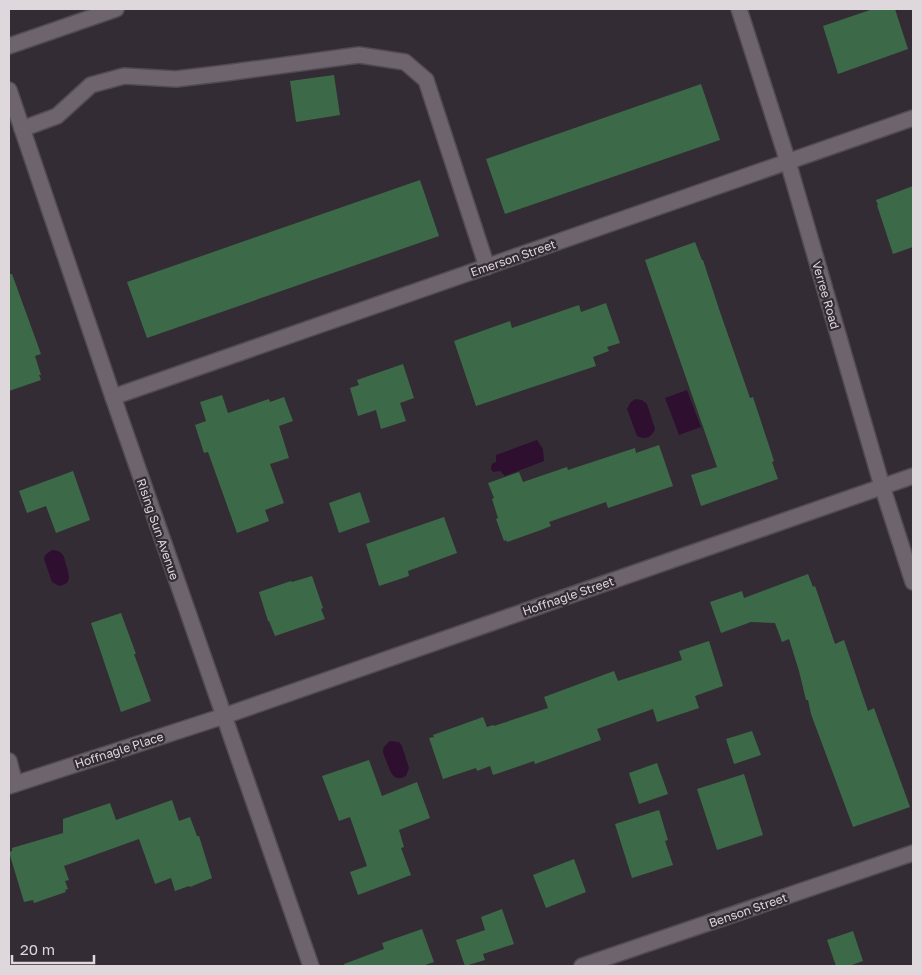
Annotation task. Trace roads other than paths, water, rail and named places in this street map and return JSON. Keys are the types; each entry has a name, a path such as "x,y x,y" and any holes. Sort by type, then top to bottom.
{"street":[{"path":"9,46 116,9"},
{"name":"Verree Road","path":"739,9 788,162 882,486 913,582"},
{"path":"22,129 58,116 91,85 124,76 176,79 226,74 359,55 405,62 426,80 487,267"},
{"name":"Rising Sun Avenue","path":"9,90 112,398 311,966"},
{"name":"Emerson Street","path":"112,398 913,118"},
{"name":"Hoffnagle Street","path":"224,716 913,476"},
{"name":"Hoffnagle Place","path":"9,761 12,785 224,716"},
{"name":"Benson Street","path":"582,966 913,853"}]}
